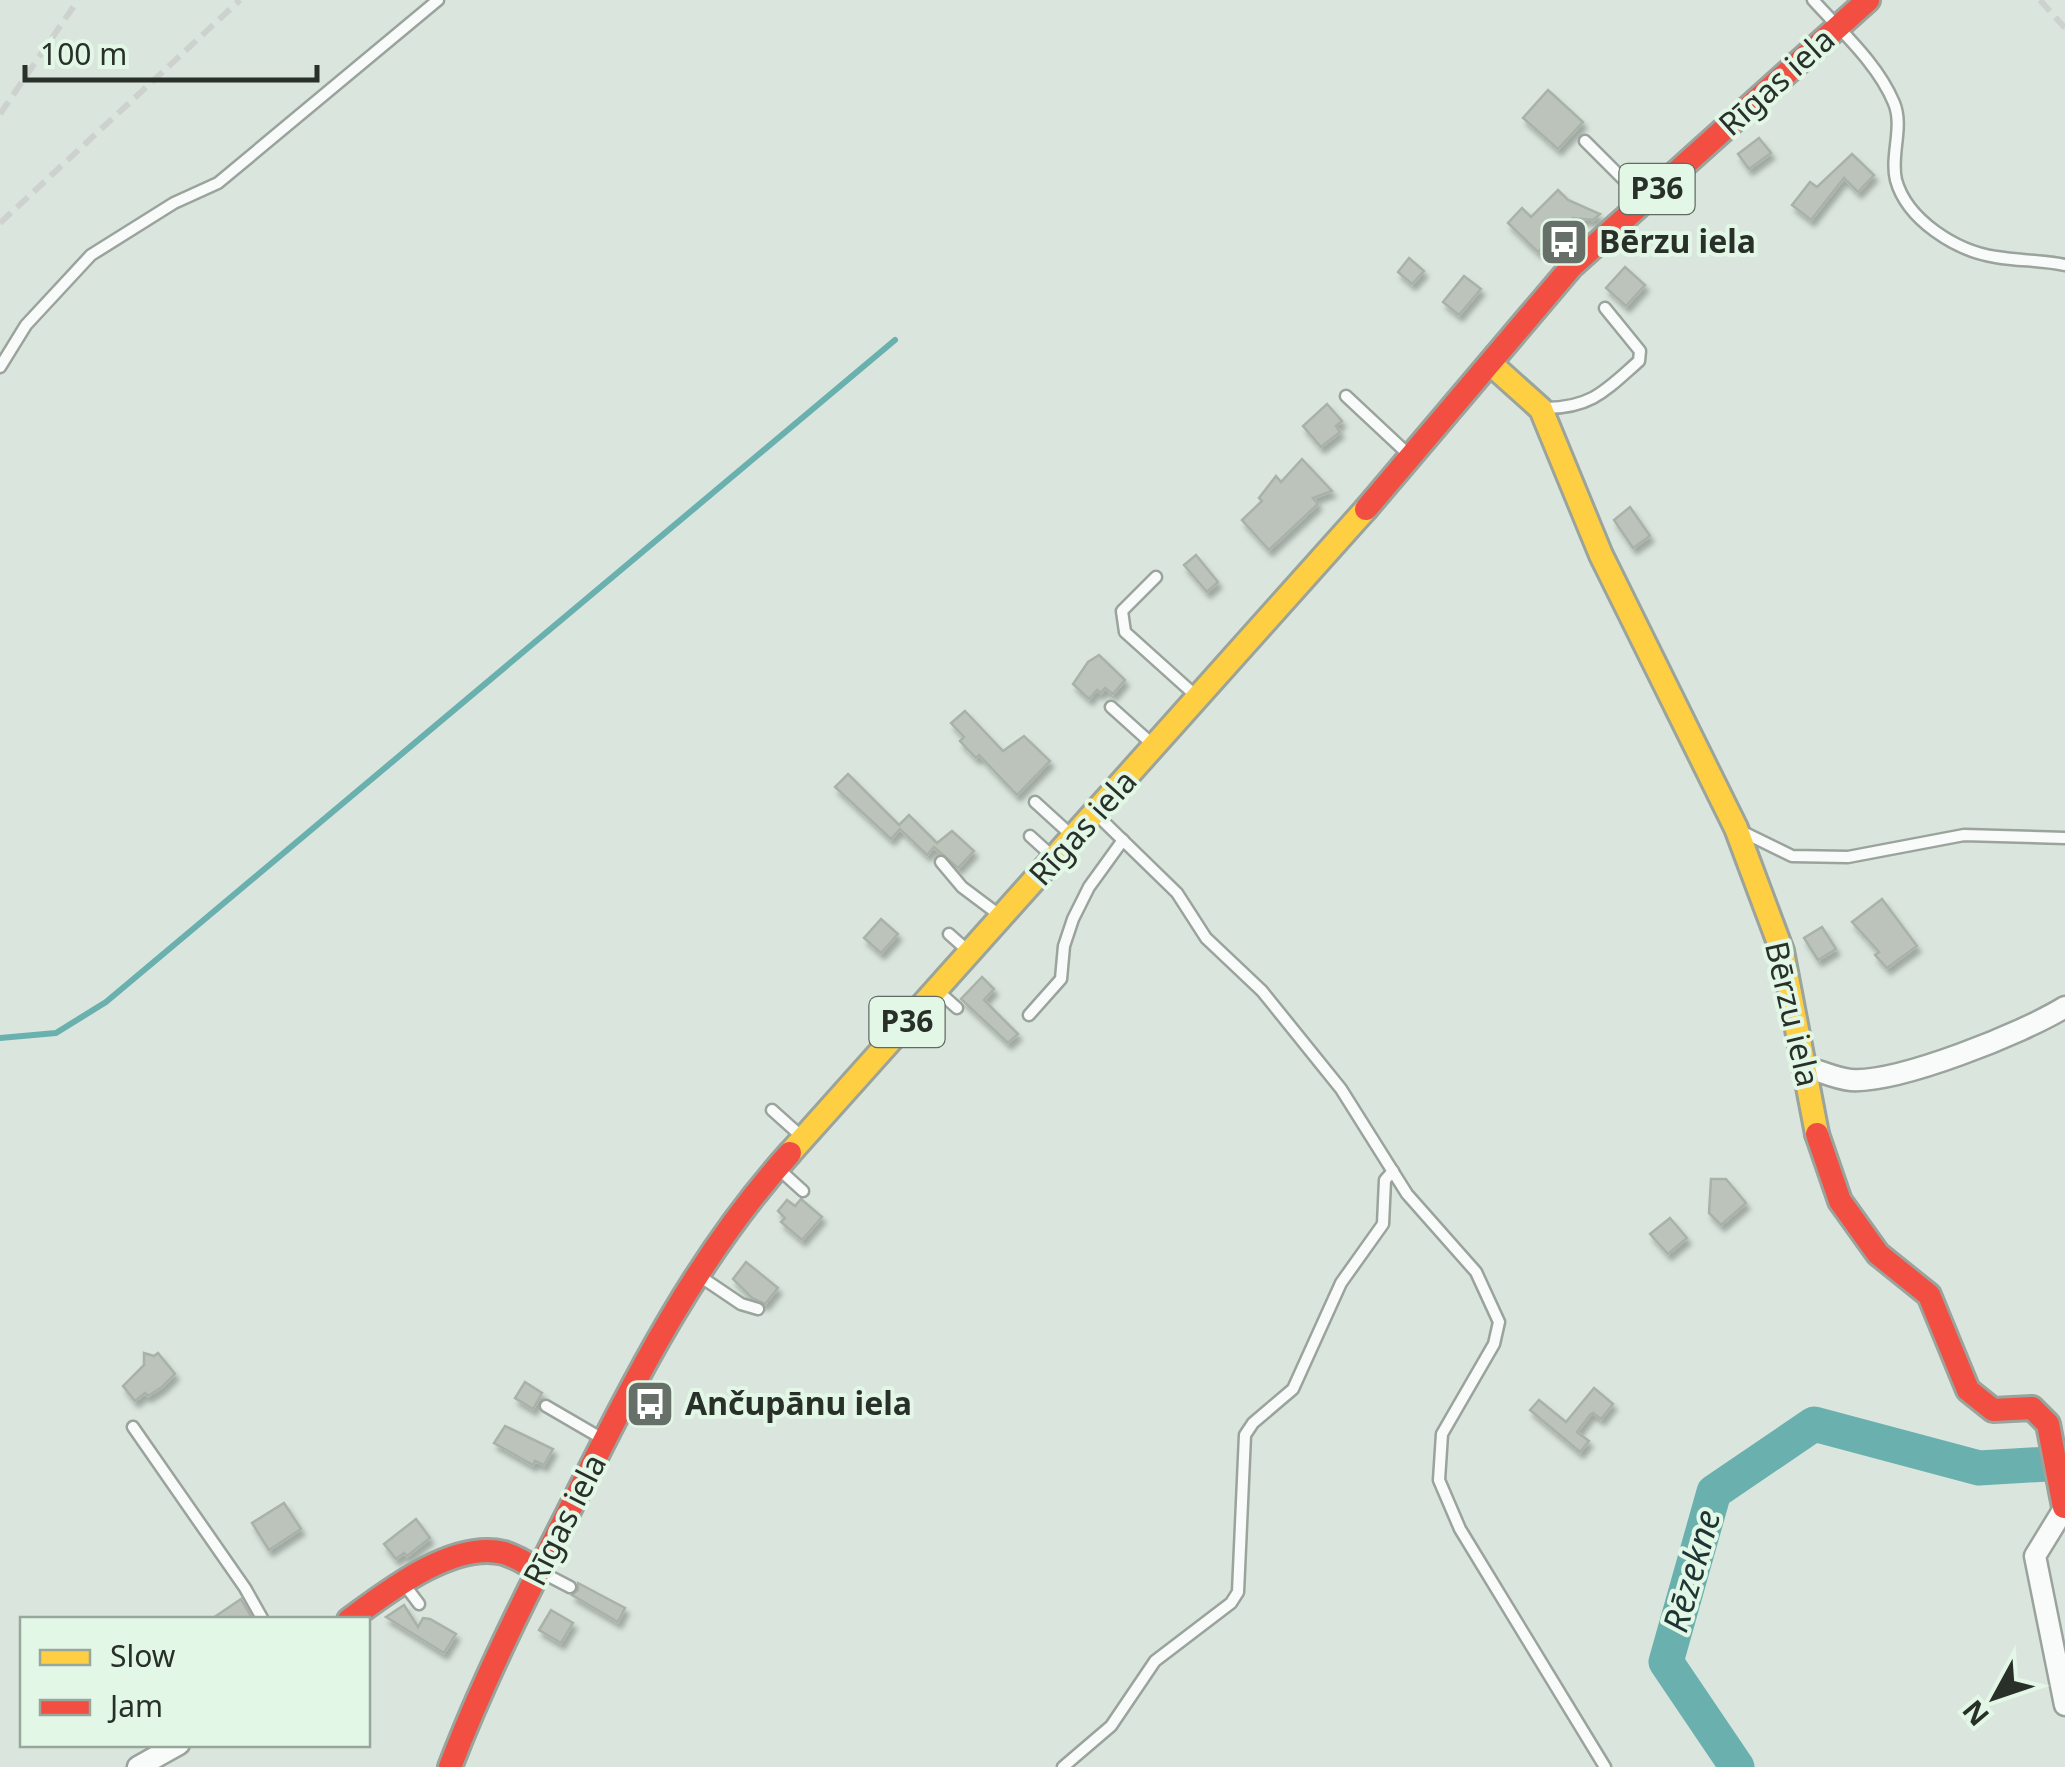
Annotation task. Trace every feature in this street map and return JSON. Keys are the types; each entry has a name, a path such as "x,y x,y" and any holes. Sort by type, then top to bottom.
{"main road":[{"name":"Rīgas iela","path":"450,1767 468,1718 656,1340 728,1226 802,1137 1200,698 1270,609 1412,458 1572,266 1868,0"},
{"name":"Bērzu iela","path":"1491,364 1541,410 1601,555 1736,828 1782,952 1818,1137 1840,1201 1878,1254 1929,1295 1968,1390 1994,1410 2032,1408 2041,1415 2048,1428 2062,1501"},
{"path":"354,1617 437,1564 498,1552 540,1571"}],"street":[{"path":"1806,1067 1849,1080 1894,1077 1972,1049 2065,1007"},
{"path":"2062,1501 2036,1556 2064,1701"},
{"path":"138,1767 175,1747"}],"lane":[{"path":"0,367 26,325 91,255 174,203 218,184 438,0"},
{"path":"1813,0 1873,68 1896,106 1894,168 1906,203 1938,234 1964,246 1993,257 2065,265"},
{"path":"1585,141 1644,200"},
{"path":"1541,410 1571,408 1586,402 1639,360 1640,351 1604,308"},
{"path":"1346,396 1412,458"},
{"path":"1156,577 1122,611 1125,632 1200,698"},
{"path":"1111,707 1156,747"},
{"path":"1036,802 1074,837"},
{"path":"1096,813 1177,893 1206,938 1262,992 1341,1089 1407,1194 1476,1272 1499,1322 1494,1344 1442,1434 1439,1480 1460,1529 1606,1767"},
{"path":"1736,828 1792,856 1848,858 1964,835 2065,838"},
{"path":"1030,836 1055,858"},
{"path":"1028,1014 1061,980 1064,946 1073,920 1089,887 1122,840"},
{"path":"941,862 962,887 1002,918"},
{"path":"949,934 970,953"},
{"path":"937,990 956,1008"},
{"path":"772,1110 802,1137"},
{"path":"776,1167 803,1191"},
{"path":"1063,1767 1111,1726 1155,1661 1232,1603 1238,1592 1245,1434 1293,1389 1341,1283 1383,1224 1385,1180 1392,1171"},
{"path":"696,1274 742,1304 758,1309"},
{"path":"546,1406 605,1440"},
{"path":"133,1428 245,1588 260,1617"},
{"path":"540,1571 570,1587"},
{"path":"404,1583 419,1604"}],"building":[{"path":"1548,90 1583,122 1558,149 1523,118"},
{"path":"1759,138 1771,153 1749,169 1738,154"},
{"path":"1852,154 1874,175 1858,192 1844,178 1811,220 1792,205 1810,182 1817,187"},
{"path":"1558,190 1568,200 1600,214 1593,220 1573,218 1538,252 1508,223 1522,208 1531,217"},
{"path":"1409,258 1424,271 1412,284 1398,272"},
{"path":"1625,267 1645,285 1626,306 1606,288"},
{"path":"1464,276 1481,289 1459,315 1443,302"},
{"path":"1327,404 1342,421 1336,426 1340,432 1321,447 1303,426"},
{"path":"1302,459 1332,491 1313,498 1318,504 1269,550 1242,520 1262,501 1259,498 1276,476 1281,482"},
{"path":"1630,507 1650,536 1633,548 1614,520"},
{"path":"1196,555 1218,582 1207,592 1184,565"},
{"path":"1099,655 1125,680 1113,694 1105,688 1089,699 1073,684 1088,662"},
{"path":"965,711 1003,751 1024,736 1050,761 1017,795 960,741 964,737 951,723"},
{"path":"848,774 899,825 909,815 937,843 952,831 974,851 958,868 934,847 927,855 900,829 891,839 835,787"},
{"path":"1882,899 1917,946 1887,968 1875,955 1879,952 1852,922"},
{"path":"881,919 898,934 881,953 864,938"},
{"path":"1822,927 1836,949 1818,960 1804,938"},
{"path":"982,977 994,989 984,1000 1018,1034 1008,1043 961,999"},
{"path":"1711,1179 1726,1179 1746,1203 1721,1225 1709,1213"},
{"path":"801,1199 822,1217 802,1240 781,1222 785,1218 778,1211 787,1200 795,1206"},
{"path":"1670,1218 1687,1238 1668,1254 1650,1234"},
{"path":"746,1262 778,1288 765,1304 752,1298 733,1279"},
{"path":"144,1353 158,1353 175,1374 162,1387 135,1401 123,1386 144,1365"},
{"path":"525,1382 542,1393 533,1409 515,1398"},
{"path":"1594,1388 1613,1404 1601,1419 1590,1415 1577,1432 1589,1441 1580,1452 1530,1410 1539,1400 1566,1422"},
{"path":"505,1426 553,1449 544,1465 535,1461 533,1465 494,1443"},
{"path":"284,1503 301,1529 269,1550 252,1523"},
{"path":"416,1519 430,1538 407,1556 404,1553 396,1559 384,1544"},
{"path":"578,1583 625,1608 618,1622 572,1595 578,1590"},
{"path":"241,1599 251,1617 214,1617"},
{"path":"404,1605 418,1627 423,1618 430,1619 456,1634 444,1653 386,1617"},
{"path":"551,1610 573,1623 561,1643 539,1630"}],"waterway":[{"path":"0,1038 56,1033 106,1002 895,340"},
{"name":"Rēzekne","path":"1737,1767 1666,1662 1714,1492 1814,1424 1979,1468 2065,1463"}],"railway":[{"path":"0,114 78,0"},
{"path":"0,223 240,0"},
{"path":"2040,0 2065,28"}],"traffic: slow":[{"path":"1491,364 1541,409 1601,555 1736,828 1782,951 1817,1134"},
{"path":"790,1153 1366,509"}],"traffic: jam":[{"path":"1366,509 1572,266 1868,0"},
{"path":"1817,1134 1840,1201 1878,1254 1929,1295 1968,1390 1993,1410 2032,1408 2048,1424 2064,1507"},
{"path":"450,1767 508,1634 644,1365 725,1234 790,1153"},
{"path":"353,1617 422,1571 464,1554 504,1553 539,1571"}],"place":[{"name":"Bērzu iela","path":"1564,242"},
{"name":"Ančupānu iela","path":"650,1404"}]}
